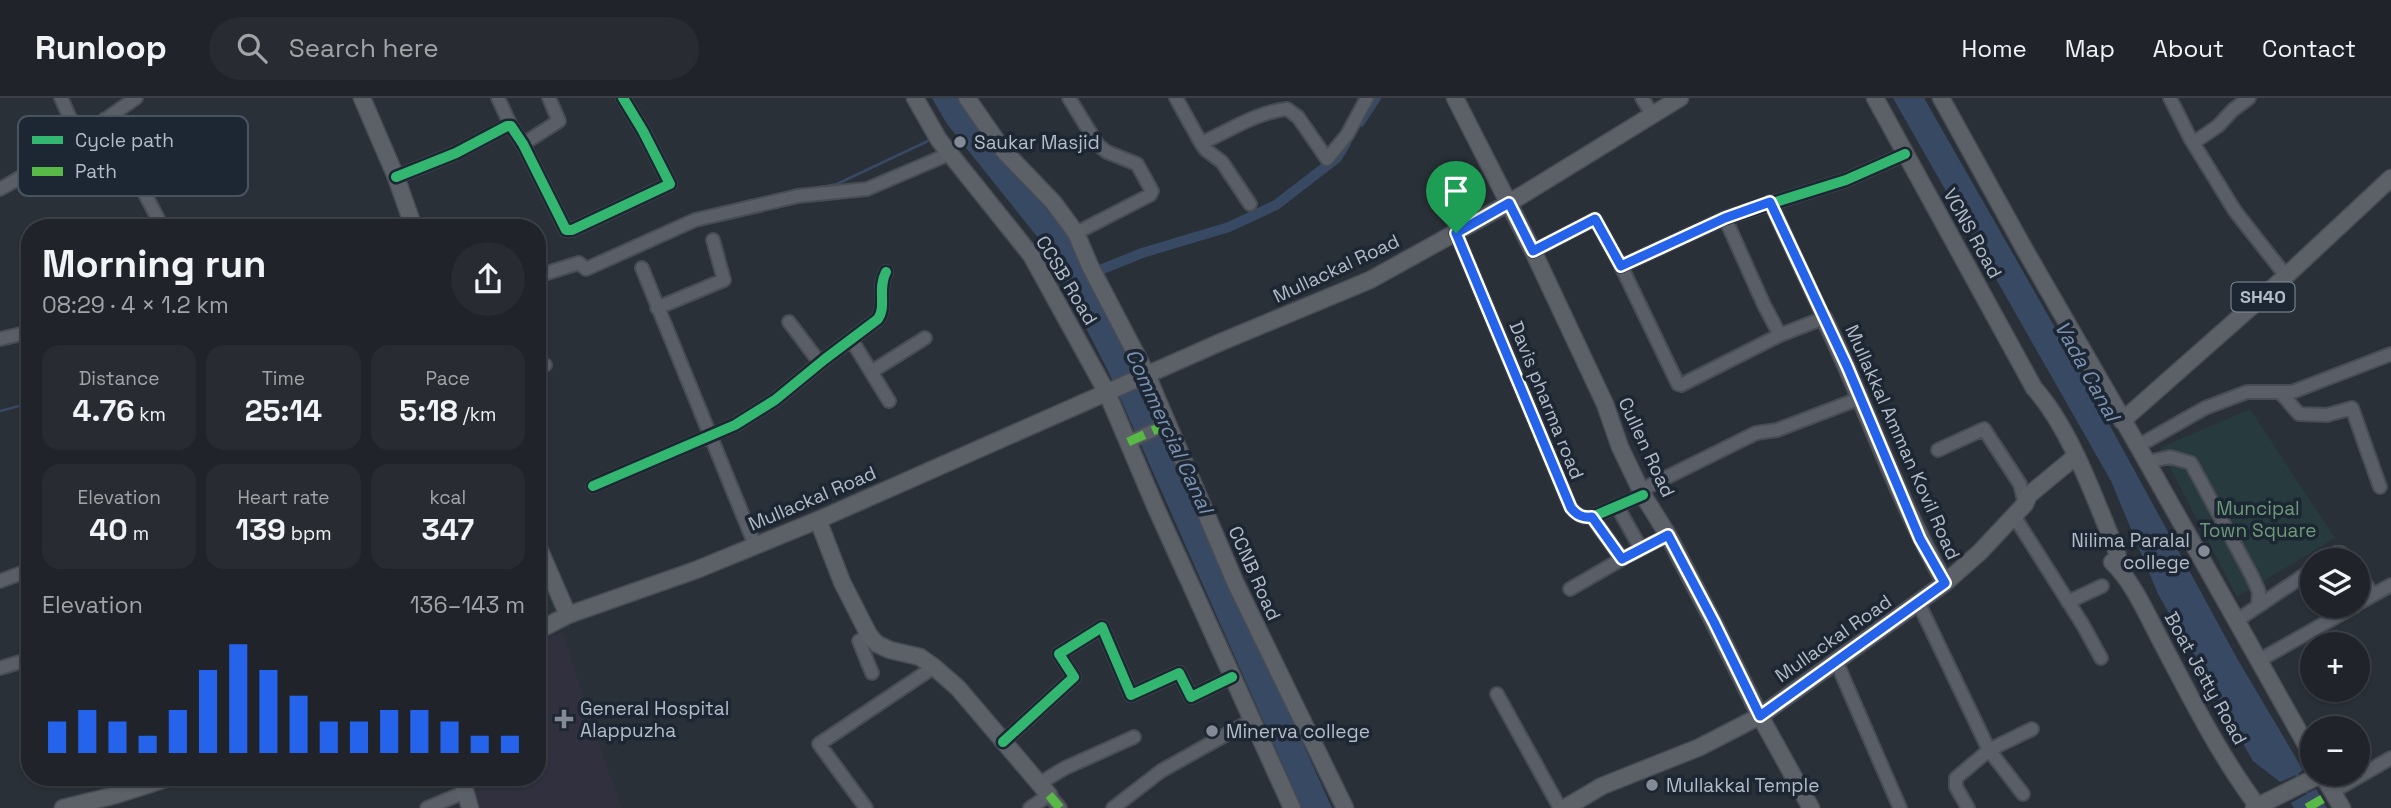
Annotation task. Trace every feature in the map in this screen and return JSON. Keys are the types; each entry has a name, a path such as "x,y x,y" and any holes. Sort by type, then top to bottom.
{"main road":[{"path":"362,98 411,219"},
{"name":"CCSB Road","path":"915,98 949,153 1031,256 1109,392 1232,677 1292,808"},
{"name":"CCNB Road","path":"967,98 1003,150 1053,202 1076,233 1145,375 1236,584 1345,808"},
{"name":"Cullen Road","path":"1455,98 1533,251 1605,404 1620,447 1642,493 1668,535 1760,716 1811,808"},
{"name":"Mullackal Road","path":"546,626 568,615 696,569 818,520 1145,375 1370,280 1509,203 1680,98"},
{"name":"VCNS Road","path":"1875,98 2034,387 2043,398 2074,464"},
{"path":"1941,98 2300,734"},
{"name":"SH40","path":"2122,421 2286,276 2391,178"},
{"name":"Mullakkal Amman Kovil Road","path":"1824,318 1920,539 1945,583"},
{"name":"Mullackal Road","path":"1562,808 1602,786 1700,747 1760,716 1919,604 1980,552 2020,510 2034,501 2074,464"},
{"name":"Boat Jetty Road","path":"2074,464 2108,558 2119,568 2218,747 2257,807"},
{"path":"818,520 842,582 869,635 877,644 890,650 919,657 958,688 1050,795"},
{"path":"546,565 568,615"},
{"path":"2257,807 2300,785"},
{"path":"63,808 144,786"},
{"path":"2329,786 2342,808"}],"street":[{"path":"61,98 69,116"},
{"path":"109,116 136,98"},
{"path":"498,98 566,230 583,226 670,184 654,150 623,98"},
{"path":"523,144 559,121 548,98"},
{"path":"1069,98 1098,145 1107,152 1138,164 1152,193 1076,233"},
{"path":"1176,98 1201,143 1222,162 1250,204"},
{"path":"1201,143 1273,110 1287,109 1298,117 1327,159 1347,135 1367,98"},
{"path":"1642,98 1652,114"},
{"path":"2170,98 2193,143 2235,211 2286,276"},
{"path":"2193,143 2218,127 2233,110 2249,98"},
{"path":"396,177 456,153 506,126 511,126"},
{"path":"546,274 582,266 695,220 798,196 867,189 949,153"},
{"path":"1621,266 1725,218 1770,202 1836,184 1905,154"},
{"path":"0,189 18,178"},
{"path":"146,196 158,219"},
{"path":"1533,251 1595,219 1679,385 1780,335 1824,318 1770,202"},
{"path":"1725,218 1780,335"},
{"name":"Davis pharma road","path":"1456,233 1571,508 1584,518 1592,517 1622,559"},
{"path":"657,309 724,279 713,240"},
{"path":"642,268 755,545"},
{"path":"593,486 735,425 775,400 881,316 881,282 886,272"},
{"path":"789,322 820,363"},
{"path":"1,335 21,333"},
{"path":"871,372 925,338"},
{"path":"851,339 889,401"},
{"path":"2138,446 2205,408 2247,392 2292,392 2390,356"},
{"path":"2280,392 2299,414 2327,415 2352,408 2380,487"},
{"path":"1592,517 1756,433 1777,430 1861,398"},
{"path":"1132,440 1165,425"},
{"path":"1938,450 1984,429 2020,484 2020,510 2101,658"},
{"path":"2147,461 2170,457 2191,463 2252,576 2259,592 2258,605"},
{"path":"1617,506 1641,549"},
{"path":"1570,589 1668,535"},
{"path":"0,581 21,573"},
{"path":"2236,621 2300,578"},
{"path":"2370,597 2391,585"},
{"path":"2068,602 2102,586"},
{"path":"2370,590 2373,595"},
{"path":"1919,604 1989,750 2023,793"},
{"path":"2258,661 2333,618"},
{"path":"1003,742 1073,677 1059,654 1102,627 1132,695 1179,673 1191,697 1232,677"},
{"path":"869,635 859,641 872,673"},
{"path":"1836,661 1900,808"},
{"path":"0,668 21,662"},
{"path":"866,808 819,744 934,667"},
{"path":"1497,694 1562,808"},
{"path":"1113,808 1161,771 1252,720"},
{"path":"1968,808 1956,787 1956,778 1989,750 2032,729"},
{"path":"1030,808 1050,795 1065,768 1134,737"},
{"path":"2332,792 2391,758"},
{"path":"427,808 465,792"}],"shaded area":[{"name":"General Hospital Alappuzha","path":"562,632 621,808 478,808 473,786 546,786 546,638"}],"green space":[{"name":"Muncipal Town Square","path":"2250,409 2335,538 2318,548 2300,548 2300,559 2237,597 2160,448"}],"water":[{"path":"932,98 961,98 977,123 1067,235 1134,369 1332,808 1302,808 1109,373 1043,244 947,124"},
{"path":"1893,98 1924,98 2085,380 2238,660 2300,765 2300,782 2296,775 2280,782 2253,761 2158,594 2111,481"},
{"path":"2302,786 2308,793 2316,789 2327,808 2294,808 2291,803 2307,794"}],"waterway":[{"path":"1360,122 1376,98"},
{"path":"811,189 837,184 930,140"},
{"path":"1090,274 1142,253 1229,227 1276,205 1337,158 1346,143"},
{"path":"749,201 773,196"},
{"path":"546,280 561,275"},
{"path":"0,411 21,405"}],"marked path":[{"path":"1770,202 1824,318"},
{"path":"1128,442 1168,424"},
{"path":"1049,795 1060,808"},
{"path":"2307,808 2324,798"}],"cycle path":[{"path":"396,177 456,153 511,126 523,144 566,230 572,230 670,184 623,98"},
{"path":"1533,251 1595,219 1621,266 1725,218 1846,180 1905,154"},
{"path":"1456,233 1571,508 1580,516 1592,517 1643,495"},
{"path":"593,486 735,425 775,400 878,319 882,309 882,285 886,272"},
{"path":"1003,742 1074,677 1059,654 1102,627 1131,695 1179,673 1191,697 1232,677"}],"place":[{"name":"Saukar Masjid","path":"960,142"},
{"name":"Nilima Paralal college","path":"2204,551"},
{"name":"General Hospital Alappuzha","path":"564,719"},
{"name":"Minerva college","path":"1212,731"},
{"name":"Mullakkal Temple","path":"1652,785"}],"route":[{"path":"1770,202 1847,366 1920,539 1945,583 1760,716 1668,535 1622,559 1592,517 1584,518 1571,508 1456,233 1509,203 1533,251 1595,219 1621,266 1725,218 1770,202"}],"water label":[{"name":"Vada Canal","path":"2087,371"},
{"name":"Commercial Canal","path":"1169,431"}]}
